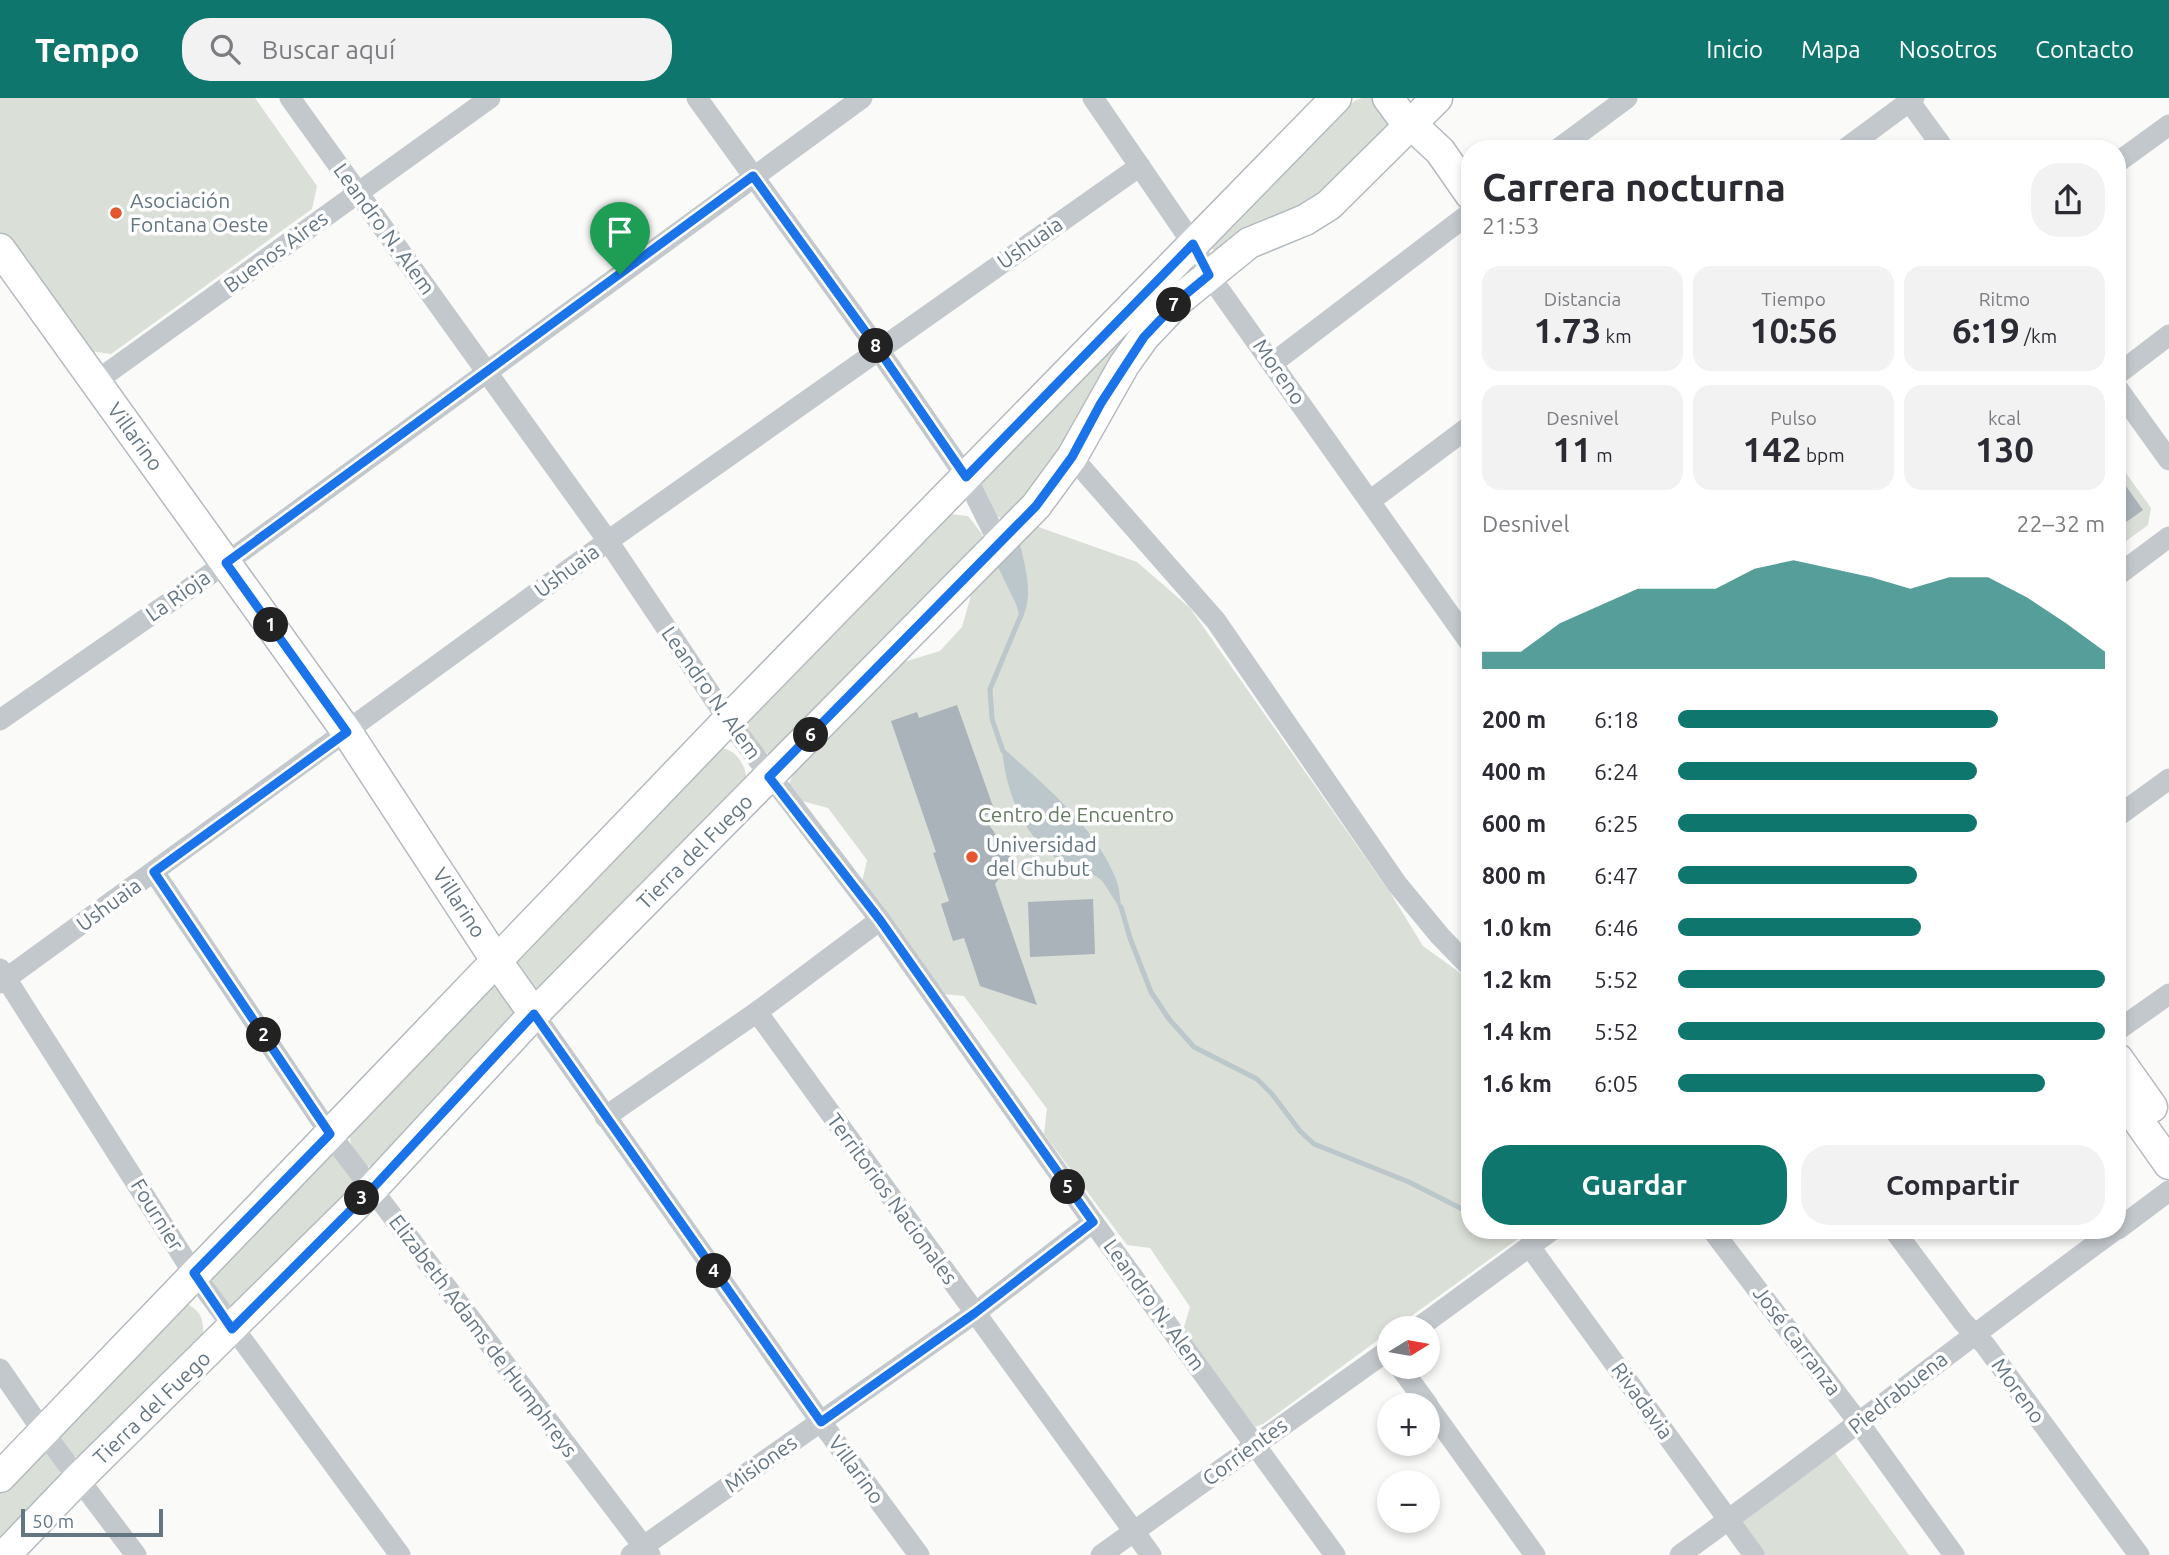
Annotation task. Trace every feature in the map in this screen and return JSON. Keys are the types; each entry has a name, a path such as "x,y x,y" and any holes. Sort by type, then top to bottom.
{"street":[{"name":"Leandro N. Alem","path":"290,98 608,541 769,777 880,920 1093,1222 1335,1555"},
{"name":"Buenos Aires","path":"95,382 490,98"},
{"path":"697,98 878,349 966,477 999,543"},
{"name":"La Rioja","path":"0,720 226,563 862,98"},
{"name":"Moreno","path":"1093,98 1193,244 1209,275 1461,628"},
{"path":"0,1477 728,719 1336,98"},
{"path":"1388,98 1440,151 1461,181"},
{"path":"1570,140 1627,98"},
{"path":"1435,99 1441,120 1461,149"},
{"name":"Tierra del Fuego","path":"5,1555 78,1479 372,1189 534,1014 1036,506 1072,457 1101,403 1144,337 1180,299 1249,243 1305,220 1329,205 1435,99"},
{"path":"1857,140 1910,99 1938,140"},
{"path":"2126,156 2169,125"},
{"name":"Ushuaia","path":"2,977 154,872 608,541 1140,166"},
{"path":"1273,363 1461,220"},
{"name":"Villarino","path":"0,249 347,732 496,960 605,1117 821,1422 919,1555"},
{"path":"2126,368 2169,335"},
{"path":"2126,400 2169,460"},
{"path":"1370,501 1461,433"},
{"path":"1072,457 1216,621 1397,884 1461,958"},
{"path":"2126,569 2169,537"},
{"path":"2126,810 2169,779"},
{"name":"Elizabeth Adams de Humphreys","path":"154,872 330,1134 642,1552"},
{"path":"605,1117 757,1012 880,920"},
{"name":"Fournier","path":"2,977 232,1329 400,1555"},
{"path":"2126,1024 2169,994"},
{"name":"Territorios Nacionales","path":"757,1012 1151,1555"},
{"path":"2126,1070 2169,1130"},
{"path":"2126,1103 2169,1164"},
{"name":"Piedrabuena","path":"2126,1222 2169,1191"},
{"name":"Misiones","path":"642,1552 975,1313 1093,1222"},
{"path":"1435,1316 1540,1239"},
{"name":"José Carranza","path":"1719,1239 1859,1423 1954,1555"},
{"name":"Moreno","path":"1901,1239 1985,1345 2139,1555"},
{"name":"Piedrabuena","path":"1680,1555 2102,1239"},
{"name":"Rivadavia","path":"1530,1247 1754,1555"},
{"name":"Corrientes","path":"1101,1555 1256,1443 1377,1365"},
{"path":"0,1369 44,1433 136,1555"},
{"path":"1440,1423 1535,1555"}],"green space":[{"path":"0,98 255,98 317,186 312,209 111,354 81,350 0,236"},
{"path":"1362,98 1378,98 1395,122 1332,189 1217,254 1209,245 1332,117"},
{"path":"1177,275 1182,282 1047,478 1004,520 995,515 980,494 981,477"},
{"path":"2126,473 2151,508 2148,525 2126,541"},
{"path":"950,514 968,516 982,534 982,544 773,755 759,747 745,722"},
{"name":"Centro de Encuentro","path":"1033,525 1137,562 1190,608 1391,894 1423,946 1461,973 1461,1239 1518,1239 1412,1316 1377,1316 1377,1341 1263,1424 1255,1427 1183,1330 1190,1307 1150,1248 1127,1245 1044,1134 1047,1109 964,996 943,994 862,882 867,860 828,808 802,801 789,784 797,763 894,665 940,651 962,627 974,585"},
{"path":"719,748 730,751 738,758 747,779 546,990 533,991 510,956"},
{"path":"491,985 499,985 513,1004 514,1016 373,1167 366,1166 353,1148 350,1135"},
{"path":"333,1154 354,1180 356,1188 232,1315 210,1281 212,1271 327,1155"},
{"path":"180,1302 192,1307 199,1314 203,1335 79,1457 71,1456 57,1439"},
{"path":"47,1450 63,1472 61,1481 0,1547 0,1487"},
{"path":"1835,1453 1909,1555 1763,1555 1740,1524"}],"shaded area":[{"path":"1020,544 1028,593 1021,621 998,567"},
{"path":"1002,747 1066,807 1095,841 1116,879 1122,912 1101,880 1062,862 1048,852 1027,827 1018,812 1007,780"}],"building":[{"path":"2126,486 2143,510 2126,522"},
{"name":"Universidad del Chubut","path":"957,705 995,812 983,816 1013,860 995,884 1037,1005 980,986 964,938 953,941 941,904 949,901 933,853 936,852 891,721 917,712 919,718"},
{"path":"1093,899 1095,954 1030,957 1028,902"}],"waterway":[{"path":"1003,751 992,719 990,689 1021,615"},
{"path":"1121,907 1151,992 1169,1019 1194,1047 1257,1079 1314,1144 1409,1182 1461,1208"}],"place":[{"name":"Asociación Fontana Oeste","path":"116,213"},
{"name":"Universidad del Chubut","path":"972,857"}],"route":[{"path":"753,176 878,349 966,477 1193,244 1209,275 1180,299 1144,337 1101,403 1072,457 1036,506 769,777 880,920 1093,1222 975,1313 821,1422 534,1014 372,1189 232,1329 194,1273 330,1134 154,872 347,732 226,563 620,274 753,176"}]}
